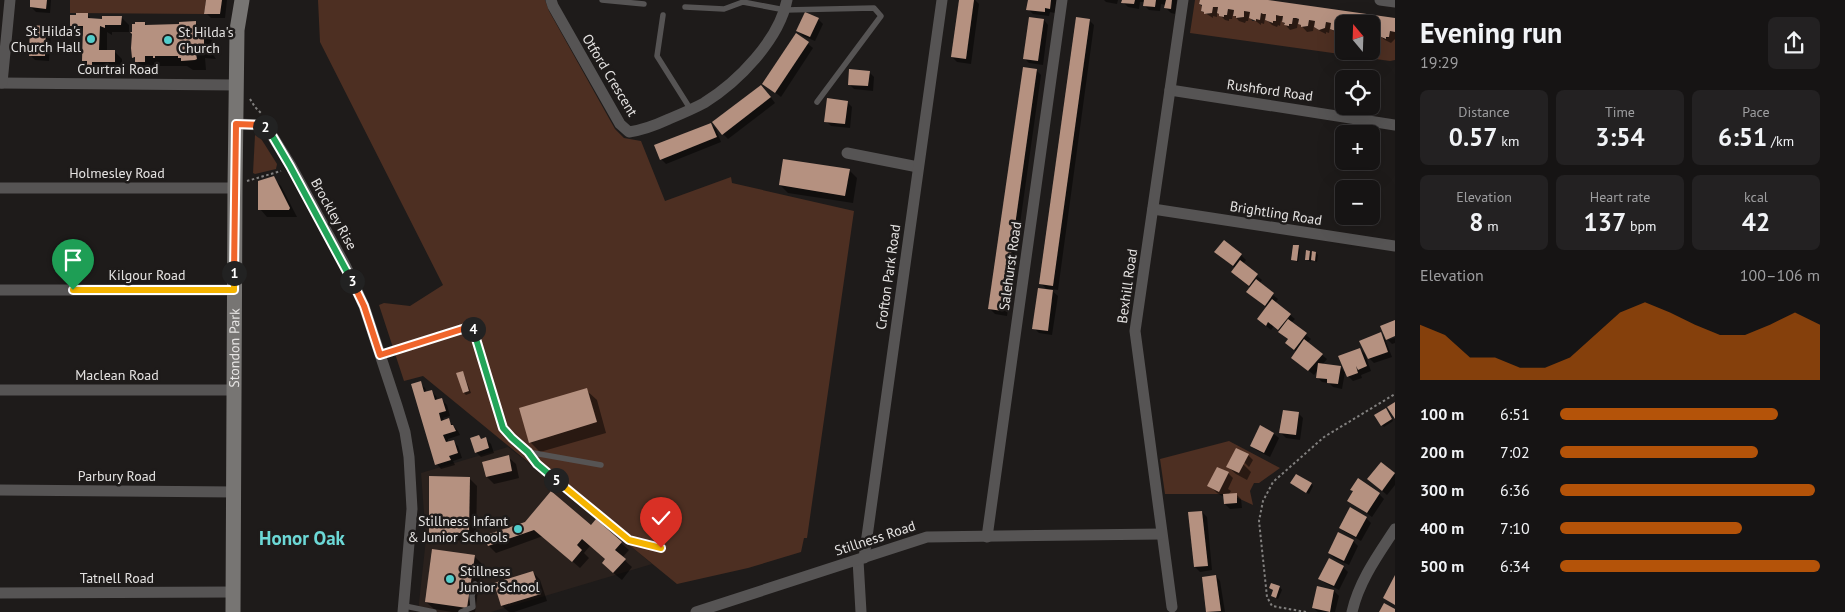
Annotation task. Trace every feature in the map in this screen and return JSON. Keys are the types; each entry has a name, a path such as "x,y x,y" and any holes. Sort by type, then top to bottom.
{"main road":[{"name":"Stondon Park","path":"233,612 237,30 242,0"}],"street":[{"path":"1,84 10,0"},
{"name":"Otford Crescent","path":"551,0 620,124 629,132 640,131 691,110 737,78 760,53 774,32 786,5"},
{"name":"Crofton Park Road","path":"861,612 861,559 942,0"},
{"name":"Salehurst Road","path":"987,537 1062,0"},
{"name":"Bexhill Road","path":"1172,607 1135,331 1183,0"},
{"path":"1380,0 1395,2"},
{"name":"Courtrai Road","path":"1,84 237,85"},
{"name":"Rushford Road","path":"1170,90 1395,125"},
{"name":"Brockley Rise","path":"236,124 261,125 273,137 346,267 364,306 405,432 409,457 412,509 404,609"},
{"path":"847,153 918,167"},
{"name":"Holmesley Road","path":"0,188 235,184"},
{"name":"Brightling Road","path":"1153,209 1395,246"},
{"name":"Kilgour Road","path":"0,290 234,290"},
{"name":"Maclean Road","path":"0,390 234,390"},
{"name":"Parbury Road","path":"0,490 234,492"},
{"path":"1352,612 1355,600 1370,566 1395,529"},
{"name":"Stillness Road","path":"696,612 927,537 1161,534"},
{"name":"Tatnell Road","path":"0,593 233,592"}],"lane":[{"path":"602,0 644,4"},
{"path":"685,7 724,9 743,2 874,8 881,16 817,102"},
{"path":"663,15 657,56 691,110"},
{"path":"380,355 472,326 503,428 512,438 528,452 601,465"},
{"path":"461,612 473,608 472,596 475,584"},
{"path":"404,609 418,607 434,612"}],"path":[{"path":"235,184 272,174"},
{"path":"1306,612 1272,606 1267,597 1259,521 1263,501 1273,482 1324,438 1395,394"},
{"path":"528,452 537,464 629,540 659,548 666,546"}],"shaded area":[{"path":"70,0 206,0 204,14 70,13"},
{"path":"318,0 545,0 549,11 615,129 624,138 641,141 665,201 731,177 732,183 854,211 807,538 804,538 801,552 748,568 677,584 423,376 404,381 379,305 384,303 410,306 443,285 320,42"},
{"path":"1195,0 1200,0 1201,11 1205,14 1208,14 1213,7 1218,7 1217,13 1224,17 1224,15 1227,15 1228,9 1234,10 1233,16 1237,18 1243,17 1244,11 1250,12 1252,21 1260,19 1261,13 1266,14 1265,20 1272,23 1276,21 1276,15 1283,16 1282,22 1285,25 1292,24 1293,18 1299,19 1298,24 1301,27 1308,26 1309,20 1315,21 1314,27 1319,30 1325,28 1326,22 1331,23 1330,29 1335,31 1335,53 1190,33"},
{"path":"1390,31 1395,32 1395,60 1380,60 1380,36 1384,39 1389,37"},
{"path":"255,135 260,137 277,164 276,169 253,173"},
{"path":"1229,441 1280,468 1259,483 1254,483 1250,491 1253,505 1229,494 1165,494 1160,459"},
{"name":"Stillness Infant & Junior Schools","path":"508,447 599,519 652,564 491,612 418,612 426,539 421,473"}],"building":[{"path":"30,0 47,0 46,9 30,7"},
{"path":"206,0 222,0 220,14 204,14"},
{"path":"959,0 974,0 966,59 951,57"},
{"path":"1028,0 1051,0 1050,9 1045,8 1045,12 1026,10"},
{"path":"1122,0 1135,0 1134,4 1121,3"},
{"path":"1144,0 1156,0 1155,7 1143,6"},
{"path":"1166,0 1172,0 1171,9 1164,8"},
{"path":"1200,0 1268,0 1374,15 1335,15 1335,31 1330,29 1331,23 1326,22 1325,28 1319,30 1314,27 1315,21 1309,20 1308,26 1301,27 1298,24 1299,19 1293,18 1292,24 1289,24 1289,26 1284,25 1285,23 1282,22 1283,16 1276,15 1276,21 1273,21 1273,23 1265,20 1266,14 1261,13 1260,20 1256,19 1256,21 1249,18 1250,12 1244,11 1244,17 1236,18 1236,16 1233,16 1234,10 1228,9 1227,15 1224,15 1224,17 1219,16 1217,13 1218,7 1213,7 1212,13 1204,14 1201,11 1202,5 1199,4"},
{"path":"805,12 819,18 810,37 796,31"},
{"name":"St Hilda's Church Hall","path":"76,13 88,13 88,18 102,19 102,16 122,16 121,25 105,25 105,28 100,26 99,50 115,50 115,62 92,62 92,65 87,65 87,61 82,61 83,26 70,26 70,15 76,15"},
{"path":"1380,16 1395,18 1395,32 1390,31 1389,37 1386,37 1386,39 1380,36"},
{"path":"1029,17 1044,19 1038,61 1023,59"},
{"path":"1076,17 1090,19 1053,286 1039,284"},
{"name":"St Hilda's Church","path":"196,21 196,32 204,31 204,46 206,46 206,49 195,49 197,59 181,61 181,58 178,58 178,56 155,56 153,58 153,56 145,56 145,62 135,62 135,57 132,58 132,34 130,32 132,32 132,24 135,24 135,22 145,22 145,25 179,24 179,22"},
{"path":"30,25 46,26 45,56 29,56"},
{"path":"796,33 809,42 775,93 762,84"},
{"path":"1023,67 1037,69 1003,311 988,309"},
{"path":"849,69 870,71 868,86 848,85"},
{"path":"761,85 771,97 722,135 712,122"},
{"path":"827,98 848,101 845,124 824,122"},
{"path":"711,123 717,137 660,160 654,145"},
{"path":"783,159 850,169 845,196 779,185"},
{"path":"274,176 290,208 289,210 258,210 258,181"},
{"path":"1224,240 1242,254 1233,266 1214,252"},
{"path":"1293,245 1299,245 1297,261 1291,260"},
{"path":"1306,250 1310,251 1309,260 1305,260"},
{"path":"1312,251 1316,252 1315,261 1311,260"},
{"path":"1240,260 1258,274 1249,286 1231,272"},
{"path":"1256,279 1274,293 1265,306 1246,292"},
{"path":"1038,288 1053,290 1048,331 1032,329"},
{"path":"1272,299 1291,314 1278,330 1268,322 1266,326 1257,319"},
{"path":"1288,319 1307,333 1294,350 1285,343 1288,339 1278,332"},
{"path":"1395,320 1395,336 1386,340 1380,326"},
{"path":"1381,332 1388,352 1368,359 1359,341"},
{"path":"1304,339 1323,354 1308,371 1291,358"},
{"path":"1360,348 1367,366 1358,370 1356,366 1358,373 1347,377 1338,356"},
{"path":"1318,363 1341,366 1338,384 1327,383 1327,379 1316,378"},
{"path":"463,371 469,391 463,393 456,373"},
{"path":"421,381 424,392 432,390 435,400 442,398 446,411 439,413 441,421 449,418 451,425 453,425 456,431 443,435 446,442 454,440 458,453 449,456 451,460 435,465 411,384"},
{"path":"587,388 597,422 529,443 519,408"},
{"path":"1395,402 1395,419 1387,407"},
{"path":"1386,408 1392,419 1381,426 1374,415"},
{"path":"1283,410 1299,412 1296,435 1279,433"},
{"path":"1260,425 1274,433 1264,453 1250,446"},
{"path":"479,435 481,439 486,437 489,448 475,453 470,438"},
{"path":"1236,448 1249,454 1239,473 1226,467"},
{"path":"509,455 512,471 486,477 482,462"},
{"path":"1381,462 1395,473 1382,491 1367,479"},
{"path":"1217,467 1229,472 1219,492 1207,486"},
{"path":"1296,474 1312,483 1306,493 1290,483"},
{"path":"429,476 470,477 469,533 429,533"},
{"path":"1358,478 1380,493 1367,513 1347,501 1353,491 1350,490"},
{"path":"551,491 591,525 596,519 622,542 615,550 626,559 613,573 602,563 605,559 582,539 577,545 582,550 572,562 534,530 488,546 483,536 525,522"},
{"path":"1237,493 1237,503 1224,504 1223,494"},
{"path":"1350,507 1367,517 1356,537 1339,528"},
{"path":"1202,511 1208,566 1194,567 1188,512"},
{"path":"1338,532 1354,540 1344,561 1328,553"},
{"name":"Stillness Junior School","path":"432,549 475,555 467,608 425,602"},
{"path":"1329,558 1344,566 1334,586 1318,579"},
{"path":"533,571 541,594 501,606 494,583"},
{"path":"1216,575 1221,611 1206,612 1202,577"},
{"path":"1395,575 1395,605 1383,598"},
{"path":"1271,583 1280,586 1276,598 1271,596 1273,590 1269,588"},
{"path":"1317,586 1334,590 1330,612 1312,608"},
{"path":"1384,603 1395,609 1395,612 1379,612"}],"place":[{"name":"St Hilda's Church Hall","path":"91,39"},
{"name":"St Hilda's Church","path":"168,40"},
{"name":"Stillness Infant & Junior Schools","path":"518,529"},
{"name":"Stillness Junior School","path":"450,579"}],"district":[{"name":"Honor Oak","path":"302,538"}],"route":[{"path":"73,290 234,290 236,124 261,125 273,137 346,267 364,306 380,355 472,326 503,428 528,452 537,464 629,540 661,548"}]}
